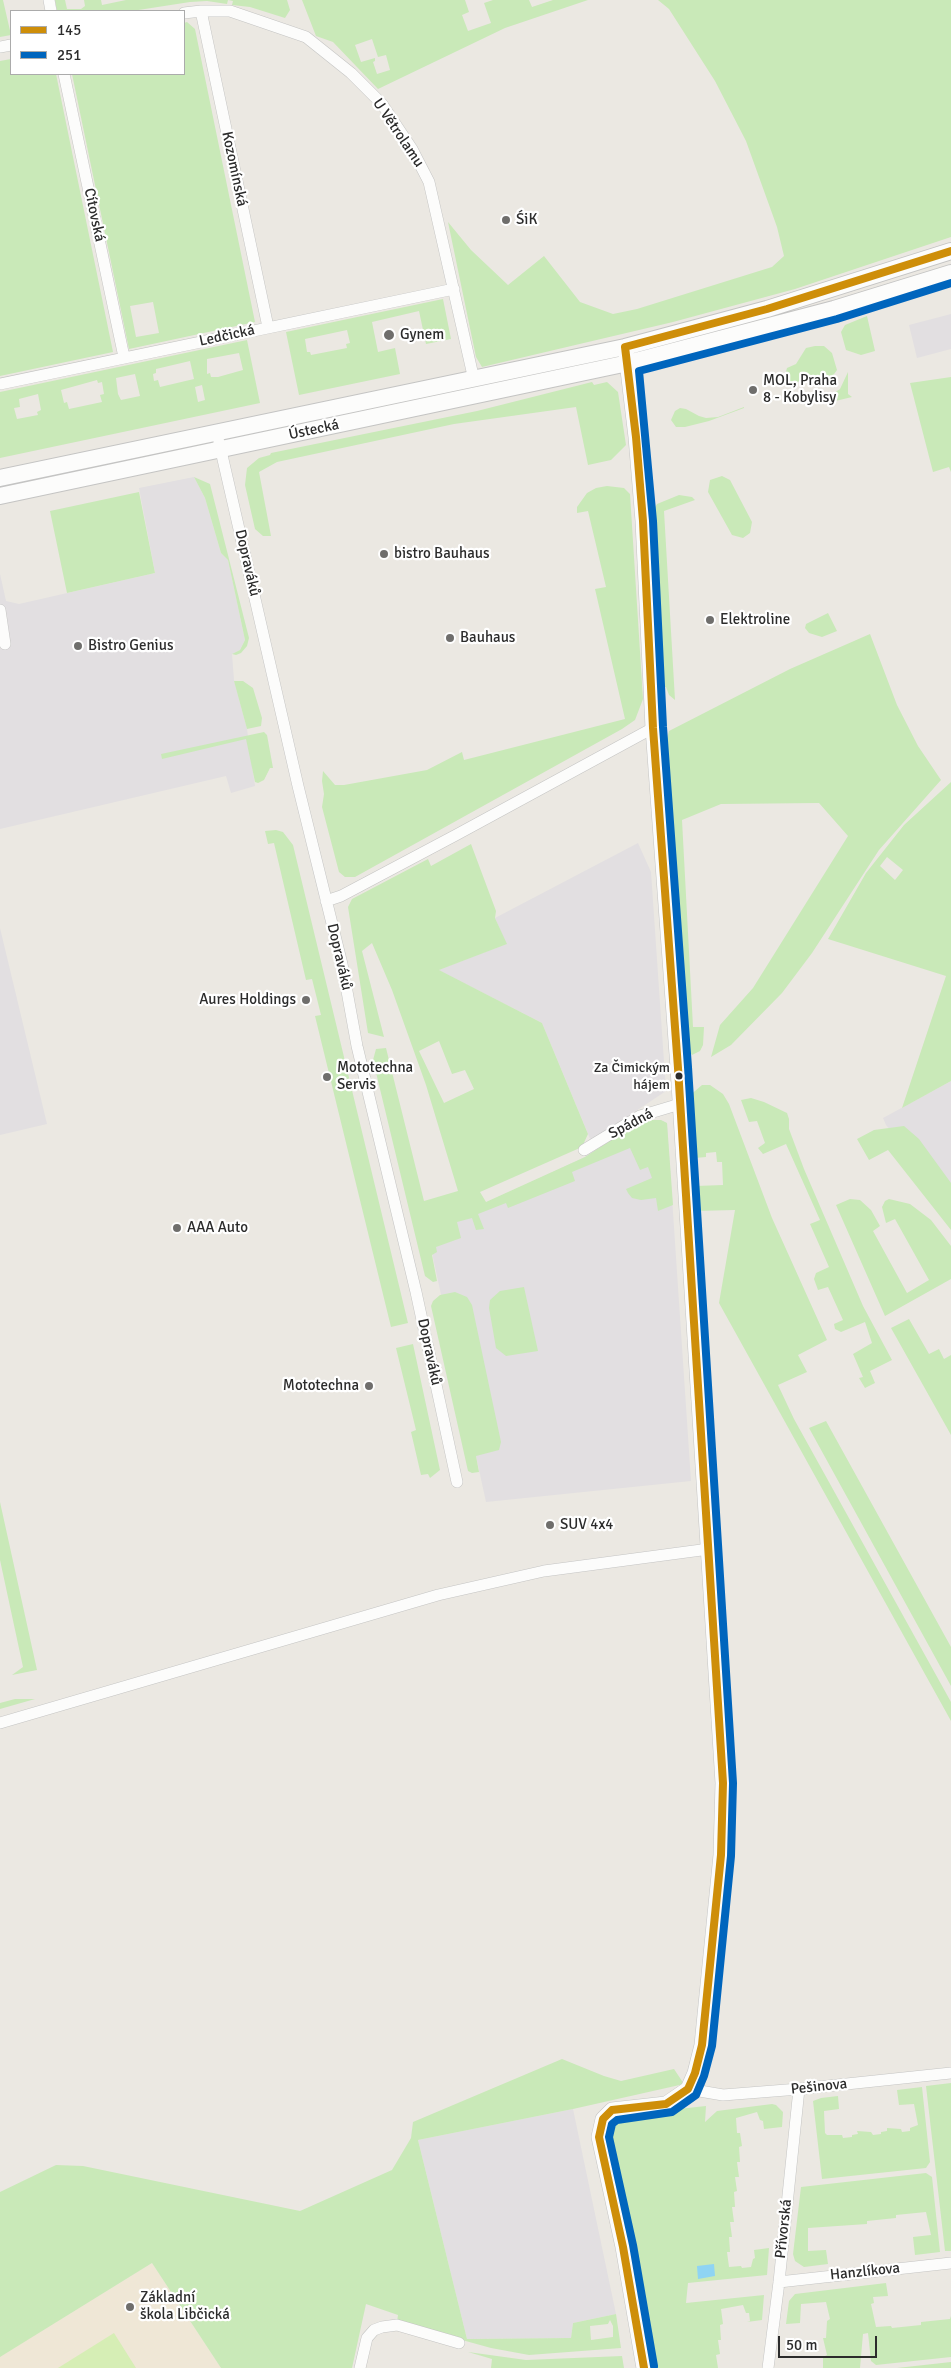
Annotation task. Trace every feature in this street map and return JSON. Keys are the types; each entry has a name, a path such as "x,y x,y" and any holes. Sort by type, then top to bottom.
{"main road":[{"name":"Ústecká","path":"0,478 625,347 767,309 951,251"},
{"name":"Ústecká","path":"0,496 628,363 834,309 951,273"}],"street":[{"name":"Kozomínská","path":"201,11 268,327"},
{"name":"U Větrolamu","path":"185,13 230,11 306,37 351,73 382,104 412,149 429,182 474,380"},
{"name":"Cítovská","path":"64,75 124,357"},
{"name":"Ledčická","path":"0,384 454,289"},
{"path":"625,347 643,520 653,728 680,1104 723,1783 721,1855 702,2045 696,2073 688,2089 666,2104 612,2110 603,2119 599,2137 623,2246 644,2368"},
{"name":"Dopraváků","path":"217,433 326,901 457,1482"},
{"path":"0,610 5,644"},
{"path":"326,901 341,896 653,728"},
{"name":"Spádná","path":"584,1150 640,1116 680,1104"},
{"path":"0,1724 438,1595 544,1571 709,1549"},
{"name":"Pešinova","path":"688,2089 723,2095 951,2073"},
{"name":"Přívorská","path":"768,2368 799,2089"},
{"name":"Hanzlíkova","path":"779,2282 951,2263"},
{"path":"360,2368 367,2338 374,2330 382,2327 397,2325 459,2343"}],"shaded area":[{"path":"951,314 951,349 917,358 909,325"},
{"path":"194,477 205,498 221,553 228,560 245,640 240,650 232,654 234,680 247,729 255,786 231,793 226,776 0,829 0,574 6,601 19,604 155,573 139,488"},
{"path":"638,843 651,872 666,1091 591,1141 542,1023 438,970 506,944 495,918"},
{"path":"0,928 47,1124 0,1135"},
{"path":"951,1081 951,1202 886,1125 883,1118"},
{"path":"642,1120 661,1120 667,1123 691,1481 486,1502 427,1230 585,1157"},
{"path":"573,2109 616,2314 573,2323 571,2338 467,2339 418,2140"},
{"name":"Základní škola Libčická","path":"152,2263 221,2368 0,2368 0,2356"}],"green space":[{"path":"0,0 3,0 10,35 0,37"},
{"path":"55,0 65,0 67,9 81,9 85,6 84,0 101,0 102,5 126,0 228,0 227,4 207,1 190,2 138,10 57,10"},
{"path":"228,0 287,0 290,10 285,18 250,7 232,5 233,1"},
{"path":"302,0 465,0 469,12 462,15 468,31 491,23 484,3 493,0 529,0 532,7 553,0 588,0 505,28 378,89 333,42 316,36","holes":["372,39 378,57 386,55 390,70 377,74 373,62 375,58 361,62 355,45"]},
{"path":"658,0 951,0 951,237 795,289 673,322 482,367 476,357 448,222 471,250 508,285 544,256 580,302 613,314 637,309 772,267 784,256 777,227 746,141 715,81 669,9"},
{"path":"187,22 195,29 255,322 129,349 72,75 185,75 185,23","holes":["153,302 159,333 136,337 130,306"]},
{"path":"10,59 10,75 56,75 113,352 0,376 0,61"},
{"path":"443,299 451,339 426,344 419,311 372,322 378,352 395,348 400,374 299,395 286,332","holes":["347,330 350,343 346,344 347,348 311,355 310,352 307,352 305,339"]},
{"path":"867,316 875,351 861,355 846,350 841,332 845,325"},
{"path":"247,340 260,403 0,458 0,392","holes":["239,353 243,370 211,377 210,373 207,374 207,359","190,361 194,379 160,387 158,380 154,381 153,374 156,373 156,369","135,374 140,396 121,400 118,394 116,378","97,380 98,383 102,382 104,394 100,395 102,402 69,409 67,402 64,403 61,390","202,385 205,400 198,402 195,387","38,394 41,410 37,412 38,415 17,419 14,408 20,407 19,399"]},
{"path":"824,346 832,353 837,370 832,377 801,379 794,386 788,386 785,375 787,368 796,364 806,348"},
{"path":"848,372 848,394 852,397 827,403 831,395 840,389"},
{"path":"951,377 951,472 949,467 933,472 910,383"},
{"path":"592,382 594,385 607,382 618,392 626,445 611,460 588,465 576,407 454,424 277,462 259,472 271,536 263,536 255,529 245,485 247,468 259,458 271,453 477,411"},
{"path":"744,407 709,421 685,427 676,427 671,420 675,411 680,408 706,418 718,417"},
{"path":"722,476 730,480 752,522 750,533 743,538 732,535 708,492 710,480"},
{"path":"194,477 210,484 249,638 247,646 241,653 236,655 232,654 240,650 245,640 228,560 221,553 205,498"},
{"path":"607,486 624,488 630,494 643,699 635,720 355,877 345,877 339,872 322,807 324,794 323,771 335,785 344,785 427,770 462,752 464,760 625,719 595,589 606,587 588,511 577,513 577,507 587,493 596,488"},
{"path":"139,492 155,573 67,593 50,511"},
{"path":"679,495 692,497 695,500 664,511 675,700 669,695 666,687 662,687 651,525 655,525 654,509 657,504"},
{"path":"828,613 837,631 822,637 809,633 805,628 806,624"},
{"path":"870,634 897,705 918,746 941,780 879,850 812,953 782,993 731,1045 711,1057 720,1025 753,988 848,836 819,803 721,804 682,820 693,1027 704,1027 703,1045 700,1051 692,1055 687,1048 666,743 669,731 790,669"},
{"path":"234,681 243,681 253,688 262,718 261,726 247,729"},
{"path":"264,732 267,735 273,768 270,768 264,780 258,783 255,782 246,739 162,759 161,754"},
{"path":"951,782 951,1081 902,1108 946,976 828,939 866,873 904,825","holes":["887,857 903,870 895,880 880,866"]},
{"path":"276,830 283,832 293,845 408,1323 391,1327 315,1016 321,1015 312,979 306,980 274,843 268,844 265,831"},
{"path":"471,844 496,911 495,918 507,944 439,970 542,1023 588,1134 582,1147 480,1192 486,1202 585,1157 642,1120 661,1120 667,1123 673,1205 658,1211 656,1198 641,1200 632,1198 628,1193 626,1189 652,1178 648,1167 640,1170 630,1148 572,1172 575,1181 508,1208 506,1203 478,1214 484,1229 476,1230 472,1218 457,1222 461,1238 436,1247 437,1252 432,1255 437,1281 433,1282 425,1276 373,1060 376,1049 386,1048 424,1201 458,1191 426,1085 392,990 372,943 362,951 384,1037 368,1033 348,907 352,899 428,859 431,866","holes":["439,1041 452,1074 465,1070 474,1089 444,1103 419,1051"]},
{"path":"702,1085 710,1085 723,1094 729,1104 772,1218 827,1340 798,1355 807,1372 778,1385 794,1419 951,1702 951,1721 719,1303 735,1210 695,1211 688,1097","holes":["716,1152 717,1162 722,1162 723,1185 696,1186 695,1158 706,1157 706,1153"]},
{"path":"751,1098 787,1113 789,1129 804,1169 863,1306 892,1360 870,1371 875,1383 865,1388 859,1378 863,1377 853,1354 872,1343 865,1322 841,1332 835,1329 834,1324 843,1320 828,1287 818,1290 814,1279 816,1273 829,1267 810,1224 820,1220 786,1144 763,1154 758,1148 765,1143 757,1121 749,1122 741,1100"},
{"path":"904,1126 919,1139 951,1183 951,1230 888,1150 869,1160 857,1139 874,1130"},
{"path":"850,1199 860,1200 871,1210 880,1226 873,1231 907,1293 929,1280 895,1219 886,1223 882,1207 885,1201 889,1199 910,1204 931,1220 951,1246 951,1279 885,1316 836,1205"},
{"path":"524,1287 538,1351 506,1356 496,1348 489,1308 490,1300 500,1291"},
{"path":"455,1292 467,1297 472,1305 501,1442 499,1450 476,1456 479,1472 472,1473 468,1471 431,1306 433,1301 440,1295"},
{"path":"909,1319 929,1354 939,1349 944,1359 951,1355 951,1435 891,1328"},
{"path":"413,1344 440,1470 430,1478 428,1474 421,1475 411,1432 416,1430 396,1348"},
{"path":"826,1421 951,1647 951,1686 809,1428"},
{"path":"0,1502 37,1670 12,1675 23,1667 0,1560"},
{"path":"15,1699 35,1699 0,1709 0,1703"},
{"path":"562,2059 621,2081 674,2069 684,2084 573,2109 418,2140 467,2339 571,2338 573,2323 616,2314 621,2348 529,2355 491,2348 397,2322 398,2315 366,2304 352,2368 221,2368 152,2263 0,2357 0,2192 56,2165 83,2166 300,2211 392,2170 411,2138 413,2122","holes":["610,2320 613,2326 613,2337 591,2340 590,2326 608,2324"]},
{"path":"951,2083 951,2251 945,2251 926,2086"},
{"path":"922,2087 930,2162 926,2168 822,2179 813,2101 838,2096 839,2109 824,2111 825,2133 827,2135 842,2135 843,2138 852,2137 852,2135 858,2134 857,2131 871,2132 873,2135 887,2131 887,2128 901,2129 902,2132 910,2131 910,2128 918,2125 914,2104 899,2105 897,2090"},
{"path":"776,2105 783,2112 782,2127 764,2129 763,2121 760,2120 757,2112 736,2118 737,2133 740,2133 742,2146 739,2147 740,2162 737,2162 739,2177 735,2177 737,2191 734,2192 735,2207 732,2207 734,2222 730,2222 732,2237 729,2237 730,2252 727,2252 729,2267 741,2266 742,2268 751,2267 755,2258 754,2250 769,2248 767,2275 688,2283 686,2303 764,2295 762,2320 747,2322 750,2321 749,2313 746,2313 743,2305 721,2309 723,2324 720,2325 721,2340 718,2340 720,2354 716,2355 718,2368 653,2368 645,2292 610,2141 617,2122 616,2118 623,2115 706,2106 705,2122 717,2111"},
{"path":"926,2173 932,2177 940,2252 915,2255 913,2237 931,2235 926,2212 896,2215 896,2218 867,2221 867,2224 808,2228 808,2251 826,2250 828,2264 804,2267 795,2261 793,2254 801,2187"},
{"path":"886,2283 888,2296 873,2297 874,2303 871,2304 876,2327 891,2326 892,2328 921,2325 921,2322 950,2319 951,2316 951,2357 876,2365 871,2361 868,2333 863,2334 860,2368 823,2368 823,2357 827,2355 823,2338 826,2338 827,2321 830,2319 826,2302 801,2304 800,2323 786,2324 789,2301 795,2294"},
{"path":"114,2333 136,2368 58,2368"},
{"path":"468,2352 526,2360 622,2356 624,2368 491,2368 492,2359"},
{"path":"951,2362 951,2368 897,2368"}],"water":[{"path":"714,2264 715,2276 698,2279 697,2266"}],"transit line":[{"name":"145","path":"644,2368 623,2247 599,2137 603,2119 612,2110 666,2104 688,2089 695,2073 702,2045 721,1855 723,1783 678,1068 653,728 643,521 636,437 625,347 767,309 951,251"},
{"name":"251","path":"654,2366 633,2245 609,2137 612,2124 617,2120 672,2112 696,2095 704,2076 712,2046 731,1856 733,1783 688,1067 663,727 653,521 639,371 837,319 951,283"}],"place":[{"name":"ŚiK","path":"506,220"},
{"name":"Gynem","path":"389,335"},
{"name":"MOL, Praha 8 - Kobylisy","path":"753,390"},
{"name":"bistro Bauhaus","path":"384,554"},
{"name":"Elektroline","path":"710,620"},
{"name":"Bauhaus","path":"450,638"},
{"name":"Bistro Genius","path":"78,646"},
{"name":"Aures Holdings","path":"306,1000"},
{"name":"Za Čimickým hájem","path":"679,1076"},
{"name":"Mototechna Servis","path":"327,1077"},
{"name":"AAA Auto","path":"177,1228"},
{"name":"Mototechna","path":"369,1386"},
{"name":"SUV 4x4","path":"550,1525"},
{"name":"Základní škola Libčická","path":"130,2307"}]}
